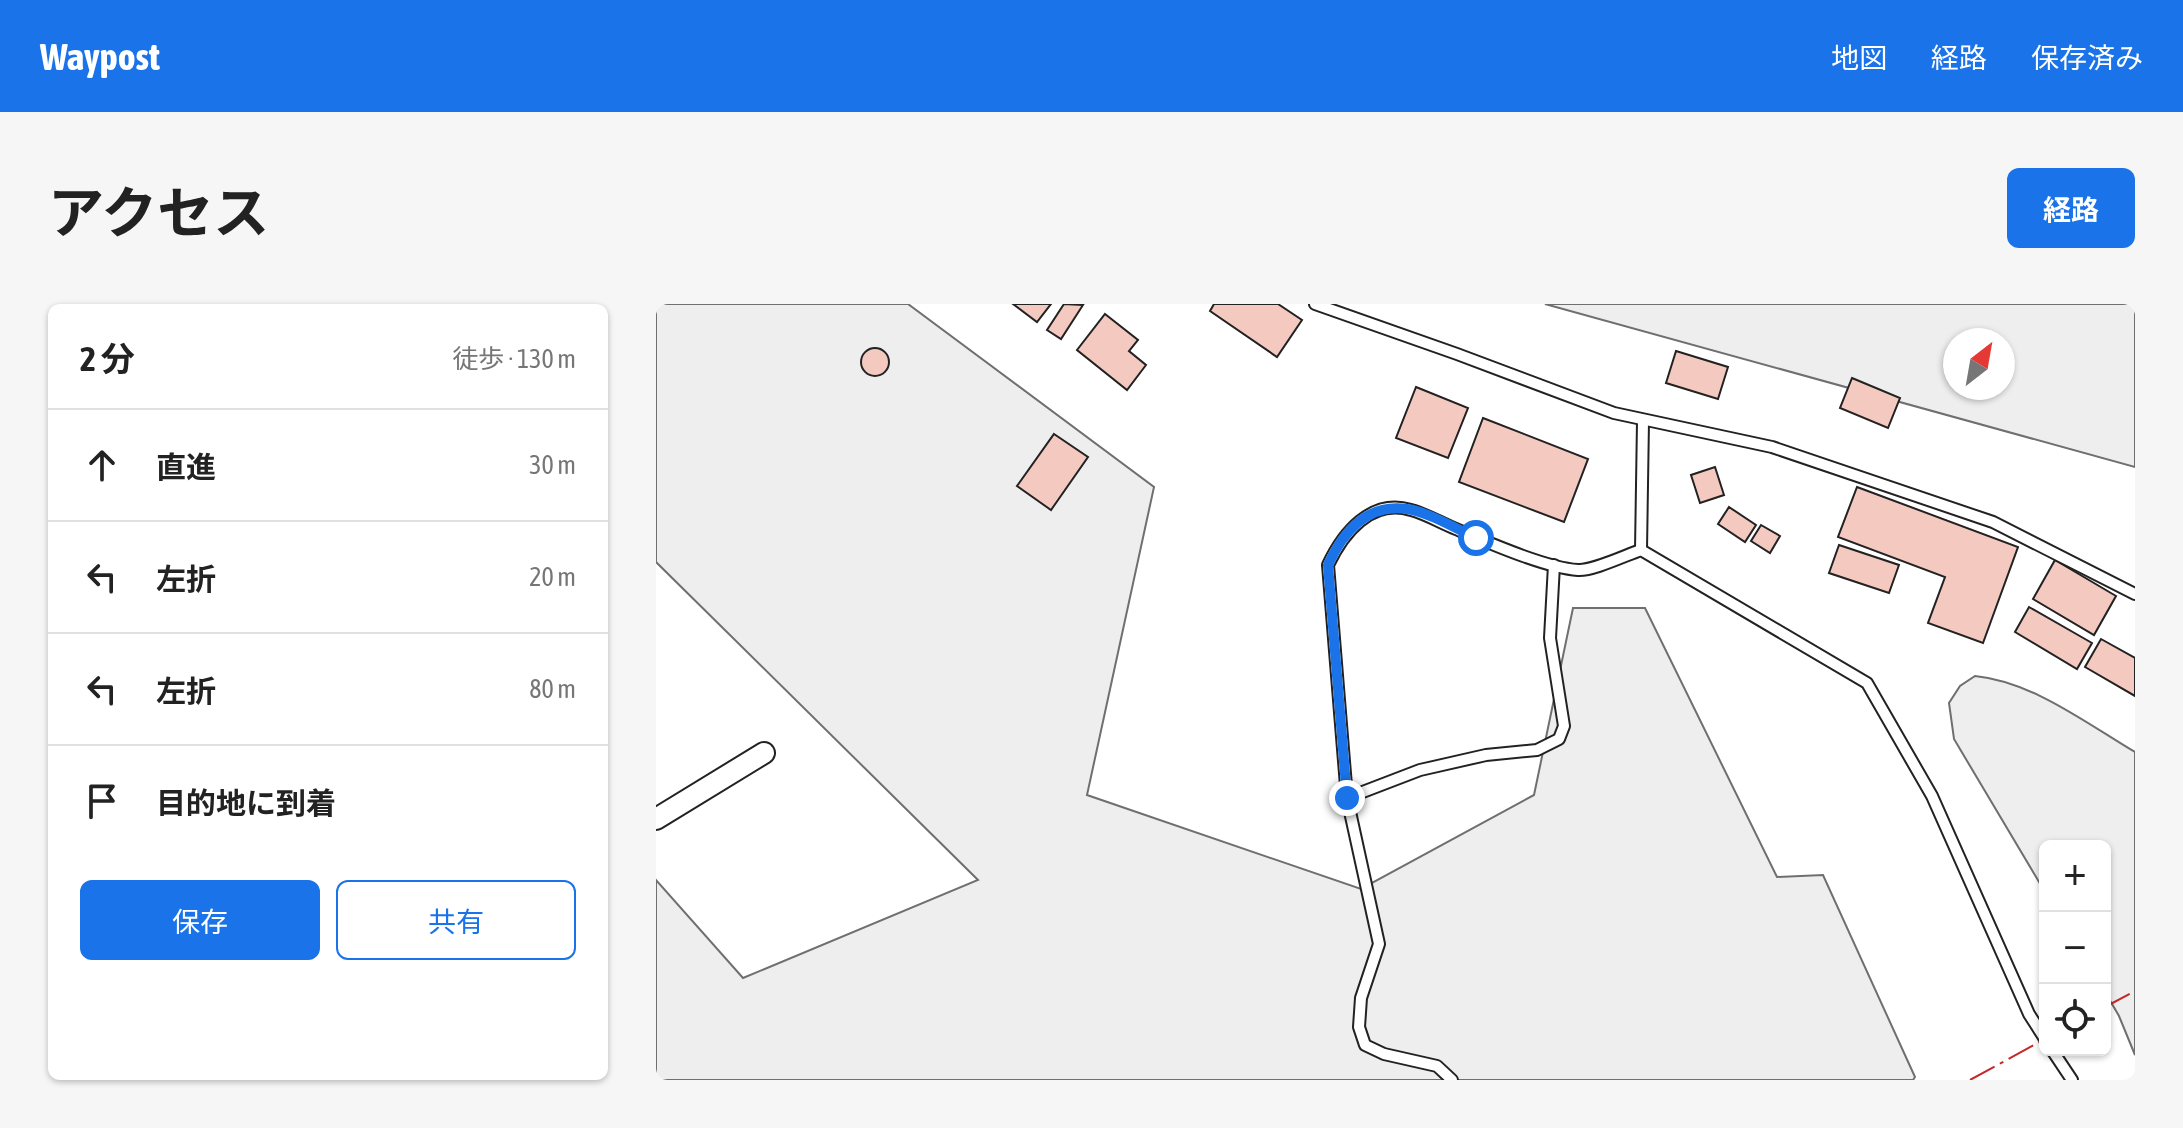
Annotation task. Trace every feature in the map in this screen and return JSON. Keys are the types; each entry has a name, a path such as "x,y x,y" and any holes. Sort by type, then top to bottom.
{"street":[{"path":"656,819 764,753"}],"lane":[{"path":"1315,304 1614,413 1772,447 1993,522 2135,594"},
{"path":"1641,550 1643,421"},
{"path":"1452,1080 1437,1066 1384,1054 1365,1045 1359,1027 1361,998 1379,944 1347,798 1328,565 1339,540 1358,520 1385,509 1409,509 1476,538 1580,571 1641,550 1867,683 1932,796 2029,1014 2039,1030"},
{"path":"1347,798 1420,770 1486,755 1537,750 1559,739 1564,726 1550,638 1554,565"},
{"path":"2056,1056 2072,1080"}],"shaded area":[{"path":"656,304 908,304 1154,487 1087,795 1361,889 1534,795 1573,608 1645,608 1777,877 1823,875 1915,1077 1913,1080 656,1080 656,880 743,978 978,880 656,562"},
{"path":"1545,304 2135,304 2135,467"},
{"path":"1975,676 2018,686 2078,717 2135,752 2135,1055 2111,1002 2111,840 2039,840 2039,882 1954,739 1949,703 1960,686"}],"building":[{"path":"1013,304 1051,304 1037,322"},
{"path":"1064,304 1083,305 1061,339 1047,330"},
{"path":"1214,304 1278,304 1302,320 1277,357 1210,311"},
{"path":"1105,314 1138,340 1129,351 1146,365 1127,390 1077,350"},
{"path":"875,348 885,352 889,362 885,372 875,376 865,372 861,362 865,352"},
{"path":"1676,351 1728,367 1718,399 1666,383"},
{"path":"1852,378 1900,398 1888,428 1840,408"},
{"path":"1416,387 1468,408 1448,458 1396,438"},
{"path":"1483,418 1588,459 1564,522 1459,482"},
{"path":"1054,434 1088,457 1051,510 1017,486"},
{"path":"1715,467 1724,495 1700,503 1691,475"},
{"path":"1857,487 2018,547 1983,643 1928,623 1945,577 1838,537"},
{"path":"1729,507 1756,525 1745,542 1718,524"},
{"path":"1761,525 1780,536 1770,553 1751,541"},
{"path":"1839,545 1899,565 1889,593 1829,573"},
{"path":"2055,560 2116,596 2094,635 2033,599"},
{"path":"2029,607 2092,643 2077,669 2015,632"},
{"path":"2101,639 2135,658 2135,696 2085,667"}],"power":[{"path":"2111,1004 2135,991"},
{"path":"1970,1080 2039,1042"}],"route":[{"path":"1347,798 1328,565 1339,540 1358,520 1385,509 1409,509 1476,538"}]}
